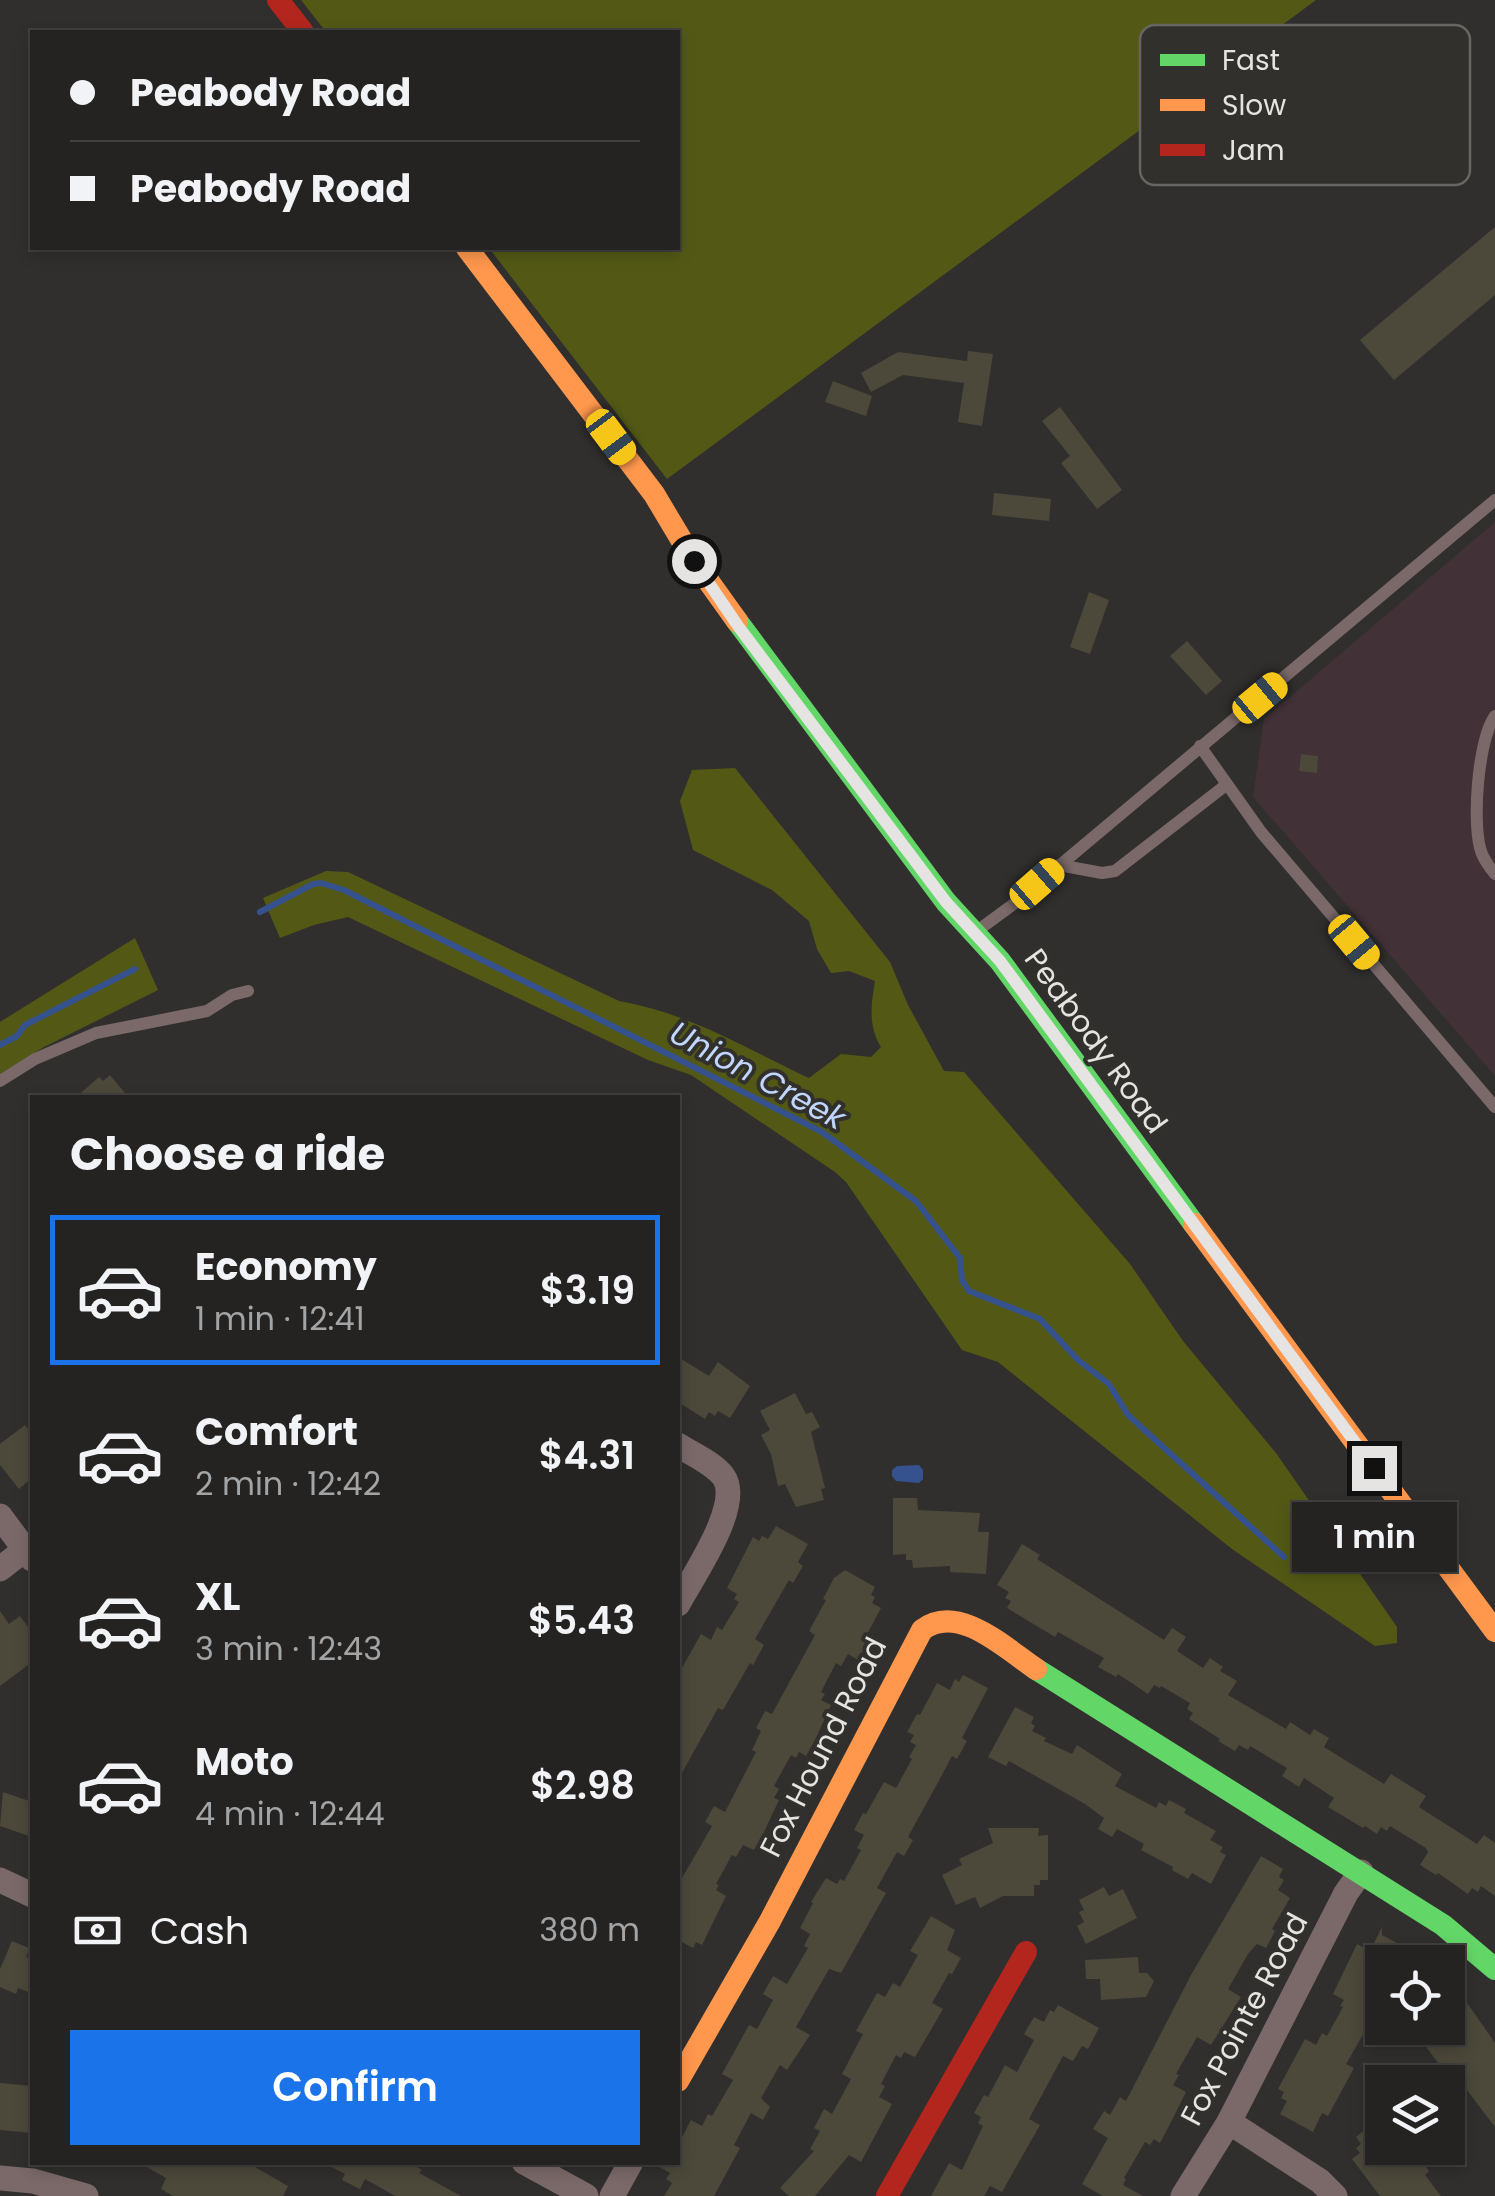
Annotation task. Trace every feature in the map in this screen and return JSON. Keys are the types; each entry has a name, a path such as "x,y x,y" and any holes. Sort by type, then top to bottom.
{"main road":[{"path":"278,0 301,30"},
{"name":"Peabody Road","path":"469,250 654,494 694,561 790,696 946,902 1000,961 1495,1631"},
{"name":"Fox Hound Road","path":"680,2078 770,1921 917,1636 932,1622 949,1618 970,1626 1361,1872"},
{"path":"1361,1872 1443,1925 1495,1970"},
{"path":"888,2196 1026,1952"}],"street":[{"path":"680,1446 722,1474 730,1496 725,1516 680,1600"},
{"path":"0,1516 30,1551 0,1569"},
{"name":"Fox Pointe Road","path":"1183,2196 1228,2122 1346,1893 1361,1872"},
{"path":"0,1880 30,1894"},
{"path":"1228,2122 1320,2181 1335,2196"},
{"path":"529,2165 586,2196"},
{"path":"612,2196 629,2165"},
{"path":"0,2178 34,2181 86,2196"}],"lane":[{"path":"975,932 1495,500"},
{"path":"1495,716 1485,733 1477,823 1482,854 1495,874"},
{"path":"1200,746 1261,832 1495,1107"},
{"path":"1059,866 1102,873 1115,871 1226,784"},
{"path":"0,1082 35,1059 96,1033 207,1010 232,995 248,991"}],"shaded area":[{"path":"1495,522 1495,1076 1253,797 1264,719"}],"green space":[{"path":"301,0 1316,0 1282,25 1140,25 1140,130 667,479 491,250 680,250 680,30 324,30"},
{"path":"735,768 890,962 944,1071 964,1072 1130,1264 1183,1341 1276,1453 1397,1627 1397,1643 1375,1646 1232,1549 998,1362 962,1350 846,1182 691,1075 648,1060 348,917 280,938 263,898 326,871 348,872 619,1001 693,1023 809,1078 841,1054 871,1057 881,1047 872,1023 875,981 849,971 831,973 817,949 809,921 772,890 693,850 680,801 692,770"},
{"path":"135,938 158,990 44,1047 0,1074 0,1022"}],"water":[{"path":"919,1465 923,1479 919,1483 896,1481 892,1476 897,1466"}],"building":[{"path":"1495,227 1495,295 1394,380 1360,340"},
{"path":"968,351 993,354 982,426 958,422 964,383 903,375 871,392 861,373 898,352 967,361"},
{"path":"833,381 872,396 866,416 825,402"},
{"path":"1060,407 1122,490 1097,509 1061,463 1070,456 1042,421"},
{"path":"994,493 1051,499 1049,521 992,515"},
{"path":"1089,592 1109,600 1090,654 1070,647"},
{"path":"1187,641 1222,681 1206,695 1170,656"},
{"path":"1301,754 1318,756 1317,773 1299,771"},
{"path":"110,1075 127,1095 78,1095 99,1077 103,1081"},
{"path":"680,1358 709,1376 718,1362 750,1386 730,1418 718,1411 715,1416 709,1412 705,1419 680,1403"},
{"path":"795,1393 806,1414 812,1412 820,1427 811,1432 825,1488 821,1489 824,1500 796,1507 785,1484 778,1486 771,1454 761,1435 770,1430 760,1411"},
{"path":"25,1425 30,1432 30,1480 19,1489 0,1465 0,1444"},
{"path":"893,1498 917,1498 918,1510 980,1513 978,1532 989,1532 986,1574 950,1572 950,1566 913,1568 906,1554 893,1555"},
{"path":"776,1526 808,1544 798,1562 803,1566 793,1583 789,1580 755,1639 764,1645 753,1665 750,1663 723,1710 718,1708 680,1776 680,1671 701,1634 711,1640 739,1602 734,1599 737,1594 727,1588 753,1537 759,1541 762,1536 768,1539"},
{"path":"1022,1544 1040,1555 1037,1559 1164,1640 1172,1628 1186,1637 1177,1651 1203,1668 1210,1658 1223,1667 1220,1671 1237,1681 1228,1695 1286,1729 1290,1722 1310,1735 1314,1729 1329,1738 1324,1747 1384,1784 1391,1774 1426,1796 1419,1807 1477,1844 1484,1835 1495,1843 1495,1896 1481,1886 1478,1892 1472,1888 1468,1894 1420,1865 1428,1852 1426,1848 1390,1826 1387,1831 1381,1827 1377,1834 1363,1828 1328,1807 1334,1798 1304,1778 1299,1787 1282,1776 1287,1768 1250,1746 1248,1750 1239,1745 1235,1751 1218,1741 1189,1719 1193,1713 1187,1709 1190,1703 1161,1686 1154,1685 1148,1694 1118,1674 1116,1677 1098,1667 1104,1658 1058,1632 1055,1637 1007,1608 1011,1601 1005,1598 1009,1592 997,1585"},
{"path":"845,1570 875,1587 872,1603 881,1608 858,1660 848,1654 841,1666 836,1663 821,1692 825,1694 821,1700 831,1705 816,1738 806,1756 799,1752 796,1758 791,1755 774,1786 779,1789 774,1798 779,1800 754,1850 743,1845 736,1857 732,1855 716,1884 716,1890 726,1896 702,1945 696,1942 693,1948 680,1941 680,1882 712,1826 705,1822 714,1806 725,1812 756,1752 752,1750 761,1731 756,1728 765,1711 772,1714 815,1635 809,1631 834,1578"},
{"path":"0,1611 9,1624 20,1616 30,1629 30,1664 0,1686"},
{"path":"963,1675 988,1688 962,1738 967,1741 957,1759 952,1756 908,1837 913,1840 904,1856 897,1852 877,1888 886,1893 841,1973 829,1969 796,2027 810,2035 787,2070 780,2065 761,2098 770,2107 763,2120 751,2113 734,2145 740,2148 714,2196 664,2196 672,2183 666,2179 670,2173 655,2165 680,2165 680,2141 691,2120 702,2126 708,2114 712,2116 733,2080 722,2074 749,2025 757,2029 773,2000 763,1994 773,1976 787,1984 808,1948 804,1946 810,1934 800,1928 811,1902 826,1878 837,1884 840,1879 844,1881 861,1850 857,1848 864,1835 854,1830 863,1813 866,1814 884,1782 896,1788 912,1759 909,1757 916,1745 910,1742 914,1735 907,1732 917,1714 920,1715 937,1683 950,1690 955,1679 959,1682"},
{"path":"1015,1707 1034,1717 1032,1731 1046,1738 1044,1741 1072,1754 1077,1745 1122,1774 1115,1786 1156,1808 1159,1802 1166,1806 1169,1800 1216,1831 1210,1840 1223,1847 1220,1852 1226,1855 1211,1884 1192,1873 1188,1879 1172,1870 1173,1867 1141,1850 1144,1844 1117,1829 1112,1837 1098,1829 1104,1818 1085,1804 1009,1761 1006,1766 988,1757"},
{"path":"3,1792 30,1801 30,1836 0,1826"},
{"path":"988,1828 1039,1828 1038,1836 1048,1835 1048,1880 1034,1885 1034,1896 1003,1896 980,1908 975,1897 956,1905 942,1875 962,1865 959,1859 993,1843"},
{"path":"1261,1856 1283,1869 1279,1877 1284,1880 1278,1890 1290,1898 1272,1929 1275,1931 1266,1948 1257,1944 1248,1954 1228,1989 1241,1997 1211,2045 1197,2037 1176,2074 1179,2075 1173,2085 1186,2092 1160,2143 1154,2139 1150,2145 1145,2142 1124,2178 1123,2185 1143,2196 1103,2196 1082,2184 1108,2138 1093,2129 1104,2111 1110,2115 1120,2097 1126,2101 1191,1975"},
{"path":"1104,1887 1109,1896 1123,1889 1137,1918 1086,1944 1077,1926 1084,1922 1079,1900"},
{"path":"931,1916 955,1930 947,1950 961,1958 932,2003 943,2009 915,2057 904,2052 901,2058 896,2055 881,2084 885,2086 879,2097 892,2104 861,2162 849,2155 815,2196 789,2196 780,2188 814,2151 810,2149 820,2131 814,2128 824,2109 832,2114 851,2079 842,2074 863,2034 856,2031 877,1993 885,1997 893,1983 900,1987 918,1955 910,1951"},
{"path":"1382,1927 1382,1935 1401,1945 1373,1945"},
{"path":"12,1941 29,1948 28,1992 18,1988 16,1994 0,1987 0,1969"},
{"path":"1357,1944 1365,1948 1365,2031 1346,2064 1354,2068 1328,2116 1322,2113 1313,2132 1280,2114 1287,2101 1278,2089 1305,2039 1316,2045 1322,2033 1327,2036 1343,2007 1340,2006 1344,2000 1333,1994"},
{"path":"1138,1957 1139,1973 1147,1973 1154,1981 1146,1997 1101,2000 1100,1979 1086,1979 1085,1960"},
{"path":"1465,2000 1495,2043 1495,2127 1465,2088 1465,2065 1440,2065 1425,2045 1465,2045"},
{"path":"1058,2005 1099,2028 1088,2049 1082,2046 1073,2061 1063,2056 1029,2119 1040,2125 1002,2192 990,2186 984,2196 931,2196 949,2163 962,2170 983,2126 978,2123 981,2117 974,2113 984,2095 988,2097 1005,2065 1017,2072 1034,2040 1024,2034 1034,2017 1044,2022"},
{"path":"0,2083 30,2086 30,2133 0,2130"},
{"path":"1365,2130 1365,2165 1425,2165 1429,2171 1425,2175 1441,2196 1380,2196 1352,2159 1360,2153 1356,2148 1361,2144 1356,2137"},
{"path":"143,2165 251,2165 288,2186 283,2196 173,2196 161,2189 166,2178"},
{"path":"328,2165 414,2165 422,2170 419,2173 461,2196 395,2196 365,2179 360,2189 342,2180 345,2174"}],"waterway":[{"name":"Union Creek","path":"260,912 313,884 344,890 822,1132 916,1201 960,1258 962,1280 969,1291 1040,1319 1078,1360 1109,1384 1128,1415 1284,1557"},
{"name":"Union Creek","path":"0,1045 17,1036 25,1025 135,969"}],"traffic: fast":[{"path":"737,621 946,902 1000,961 1194,1224"},
{"path":"1036,1669 1443,1925 1495,1969"}],"traffic: slow":[{"path":"469,250 654,494 694,561 737,621"},
{"path":"1194,1224 1495,1631"},
{"path":"680,2078 770,1921 922,1630 951,1621 966,1625 996,1640 1036,1669"}],"traffic: jam":[{"path":"278,0 301,30"},
{"path":"887,2196 1026,1952"}],"route":[{"path":"694,561 738,626 946,902 1000,961 1374,1468"}]}
